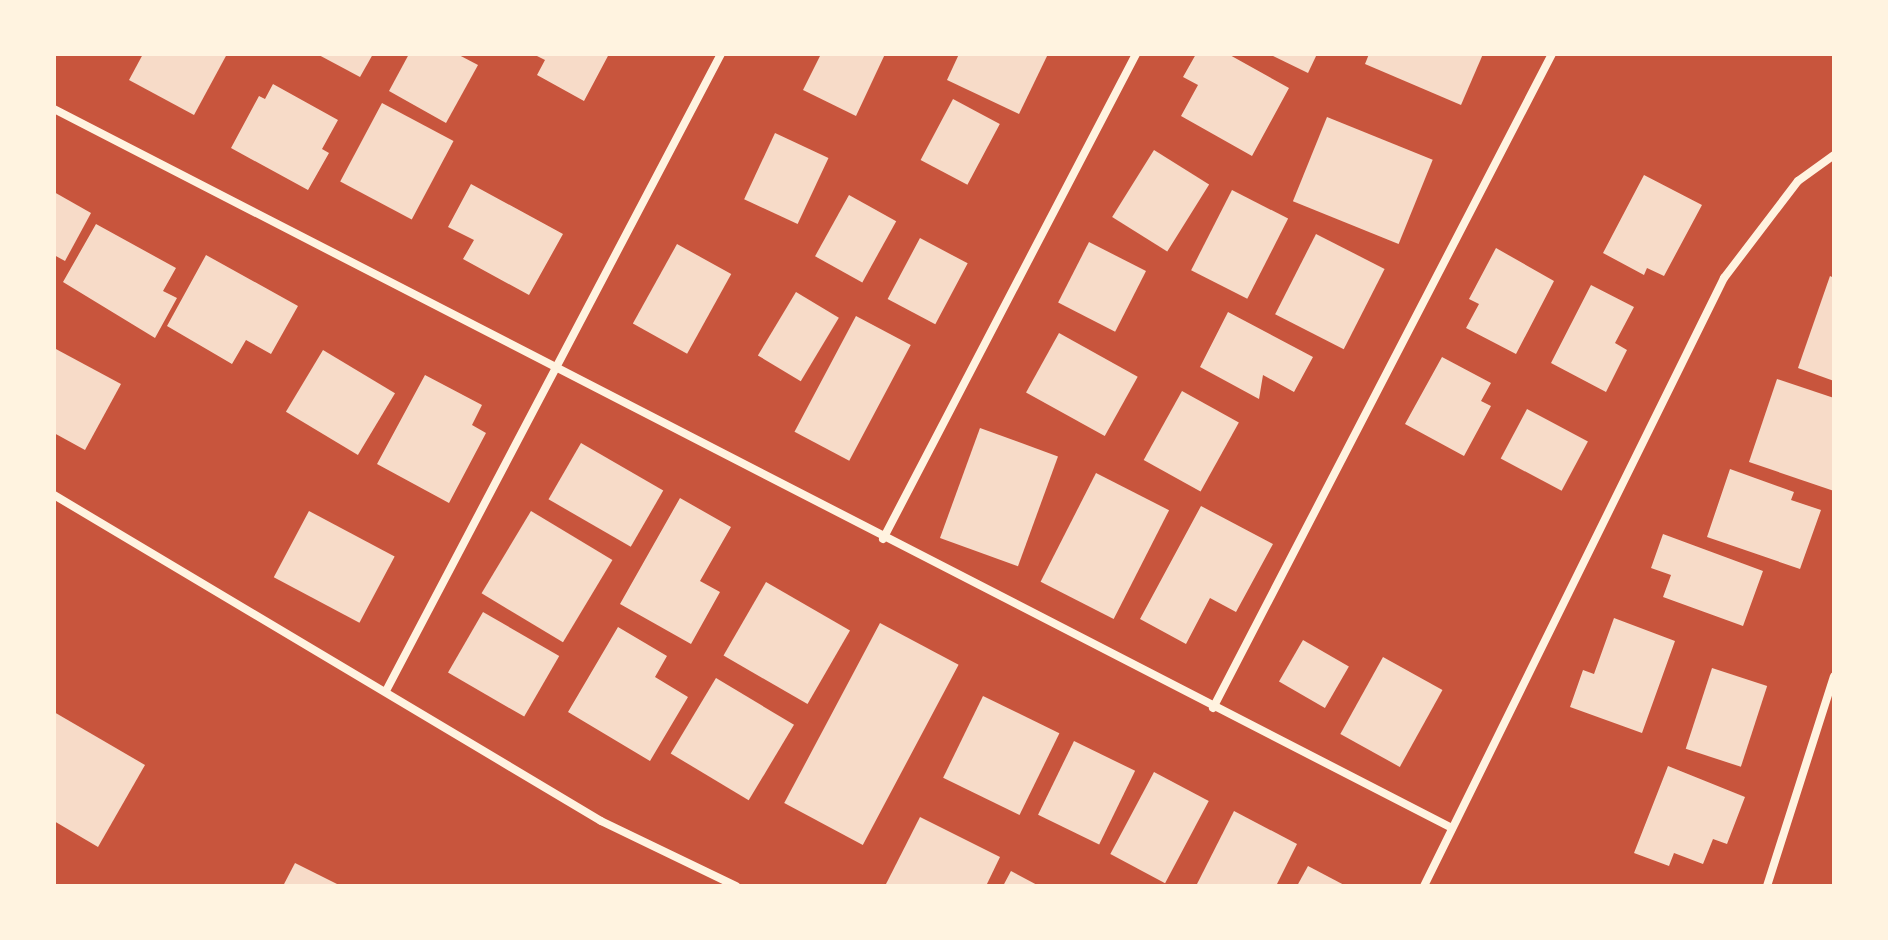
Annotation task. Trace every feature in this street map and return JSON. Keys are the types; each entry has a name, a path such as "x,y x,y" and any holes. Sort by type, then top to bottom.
{"street":[{"path":"387,689 721,54"},
{"path":"883,539 1136,54"},
{"path":"1213,708 1552,54"},
{"path":"54,109 883,539 1452,828"},
{"path":"1424,886 1724,278 1798,181 1834,155"},
{"path":"54,495 387,689 601,821 736,886"},
{"path":"1767,886 1834,676"}],"building":[{"path":"143,54 227,54 194,115 129,80"},
{"path":"317,54 373,54 360,77"},
{"path":"409,54 457,54 478,65 446,123 389,91"},
{"path":"533,54 609,54 584,101 537,75 545,60"},
{"path":"821,54 885,54 856,116 803,90"},
{"path":"959,54 1048,54 1019,114 947,80"},
{"path":"1196,54 1228,54 1289,88 1252,156 1181,116 1198,85 1183,77"},
{"path":"1269,54 1317,54 1308,73"},
{"path":"1369,54 1483,54 1461,105 1365,64"},
{"path":"273,84 338,120 322,149 329,153 308,190 231,148 259,96 265,99"},
{"path":"953,99 1000,124 967,185 921,160"},
{"path":"382,103 454,141 412,220 340,182"},
{"path":"1327,117 1433,160 1399,244 1293,201"},
{"path":"775,133 828,158 798,224 744,199"},
{"path":"1154,150 1209,184 1167,251 1112,217"},
{"path":"1644,175 1702,205 1664,276 1647,268 1644,275 1603,253"},
{"path":"471,184 563,234 529,295 463,259 474,240 448,227"},
{"path":"1232,190 1288,219 1247,299 1191,270"},
{"path":"54,192 91,213 65,261 54,255"},
{"path":"849,195 896,221 862,282 815,256"},
{"path":"96,224 176,268 163,291 177,298 155,338 63,282"},
{"path":"1316,234 1385,269 1344,349 1275,314"},
{"path":"920,238 968,263 935,324 888,299"},
{"path":"1089,242 1146,271 1115,332 1058,303"},
{"path":"677,244 731,274 687,354 633,324"},
{"path":"1496,248 1554,281 1516,354 1466,328 1479,304 1469,299"},
{"path":"206,255 298,306 271,354 246,340 232,364 167,326"},
{"path":"1830,276 1834,278 1834,381 1798,368"},
{"path":"1591,285 1634,307 1615,343 1627,350 1606,392 1551,363"},
{"path":"796,292 839,318 801,381 758,355"},
{"path":"1228,312 1313,357 1294,392 1263,375 1259,399 1200,367"},
{"path":"856,316 911,345 849,461 794,432"},
{"path":"1059,333 1138,377 1105,436 1026,392"},
{"path":"54,348 121,384 85,450 54,433"},
{"path":"323,350 395,393 358,455 286,412"},
{"path":"1442,357 1491,383 1481,401 1491,406 1464,456 1405,424"},
{"path":"425,375 482,405 472,425 486,433 449,503 377,464"},
{"path":"1777,379 1834,398 1834,491 1749,462"},
{"path":"1182,391 1239,423 1201,492 1144,460"},
{"path":"1527,409 1588,441 1562,491 1501,458"},
{"path":"980,428 1058,456 1018,566 940,538"},
{"path":"581,443 663,490 631,547 548,499"},
{"path":"1730,469 1794,492 1791,500 1821,510 1800,569 1707,537"},
{"path":"1096,473 1169,510 1114,619 1041,582"},
{"path":"680,498 731,527 700,581 720,592 691,644 620,604"},
{"path":"1201,506 1273,544 1236,612 1210,598 1186,644 1140,619"},
{"path":"309,511 395,557 359,623 274,577"},
{"path":"531,511 612,560 563,642 482,593"},
{"path":"1663,534 1763,571 1743,626 1663,597 1671,575 1651,568"},
{"path":"766,582 850,630 808,704 724,656"},
{"path":"483,612 559,656 524,717 448,673"},
{"path":"1614,618 1675,641 1642,733 1570,707 1583,670 1594,674"},
{"path":"880,623 959,665 863,845 784,803"},
{"path":"618,627 667,656 655,677 688,697 650,761 568,712"},
{"path":"1303,640 1349,666 1325,708 1279,682"},
{"path":"1383,657 1442,690 1400,767 1340,734"},
{"path":"1712,668 1767,686 1741,767 1686,749"},
{"path":"716,678 794,725 749,800 671,753"},
{"path":"983,696 1059,733 1020,815 943,778"},
{"path":"54,712 145,765 98,847 54,821"},
{"path":"1074,741 1135,771 1099,845 1038,815"},
{"path":"1668,766 1745,797 1727,844 1713,839 1703,864 1674,853 1669,866 1634,853"},
{"path":"1154,772 1209,801 1165,883 1110,854"},
{"path":"1234,811 1297,844 1276,886 1196,886"},
{"path":"920,817 1000,857 986,886 885,886"},
{"path":"295,863 341,886 283,886"},
{"path":"1308,866 1346,886 1297,886"},
{"path":"1011,871 1039,886 1003,886"}]}
